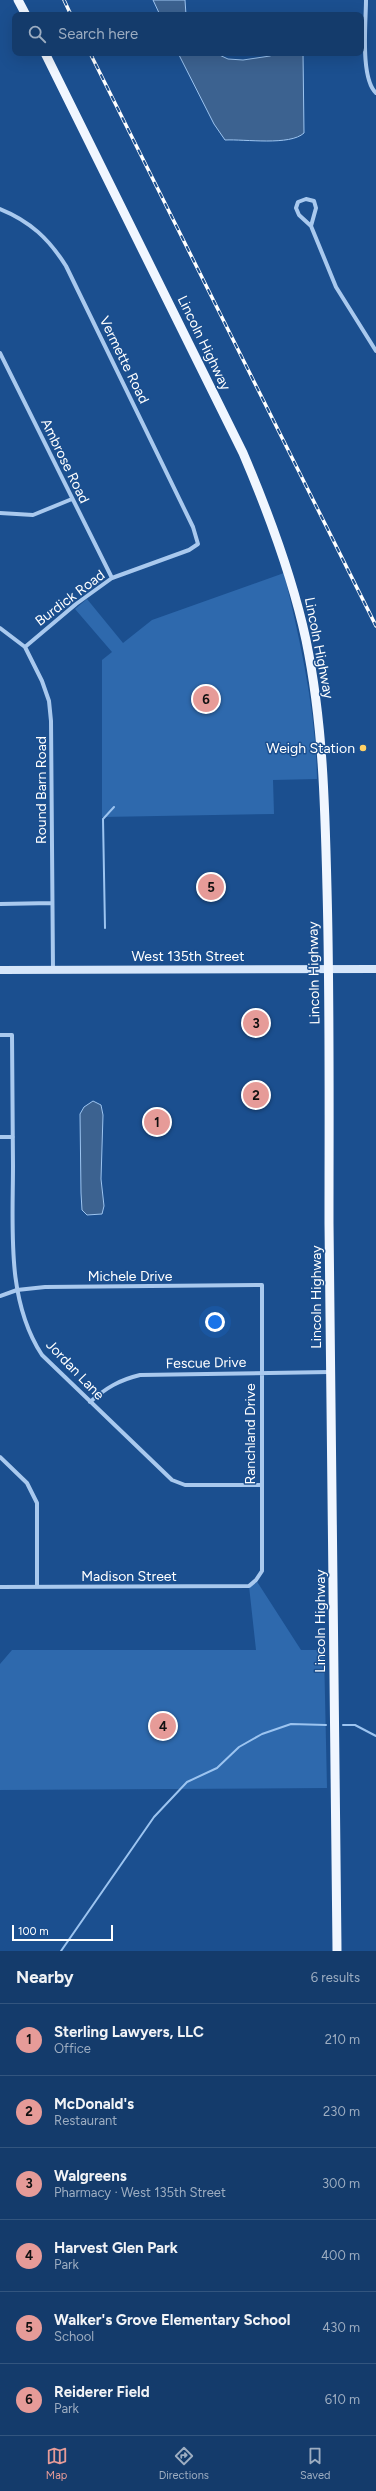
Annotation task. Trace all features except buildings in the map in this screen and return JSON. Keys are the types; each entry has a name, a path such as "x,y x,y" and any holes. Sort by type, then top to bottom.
{"main road":[{"path":"18,0 24,12"},
{"name":"Lincoln Highway","path":"45,56 243,453 269,515 288,572 306,642 322,745 329,969 330,1372 337,1951"}],"street":[{"path":"366,0 366,70 369,84 376,93"},
{"path":"311,226 316,208 314,201 306,199 298,202 296,208 299,215 311,226 336,286 376,349"},
{"name":"Vermette Road","path":"0,209 26,221 42,234 66,266 193,527 198,544"},
{"name":"Ambrose Road","path":"0,353 112,578"},
{"path":"0,513 33,515 72,499"},
{"name":"Burdick Road","path":"25,647 76,604 112,578 188,550 198,544"},
{"name":"Round Barn Road","path":"0,628 25,647 42,681 49,701 51,721 53,969"},
{"path":"0,904 52,903"},
{"name":"West 135th Street","path":"0,970 376,968"},
{"name":"Jordan Lane","path":"0,1035 12,1035 13,1263 17,1290 33,1340 42,1355 172,1480 185,1485 262,1484"},
{"path":"0,1137 13,1136"},
{"name":"Michele Drive","path":"0,1296 17,1290 45,1287 262,1285"},
{"name":"Ranchland Drive","path":"256,1580 262,1571 262,1285"},
{"name":"Fescue Drive","path":"90,1402 108,1387 123,1380 140,1375 330,1372"},
{"path":"0,1457 27,1484 37,1503 37,1587"},
{"name":"Madison Street","path":"0,1587 249,1586 256,1580"}],"shaded area":[{"path":"153,0 185,0 186,12 159,12"},
{"path":"180,56 222,56 228,59 243,60 270,56 303,56 304,133 297,137 278,141 225,140 214,124"},
{"path":"284,573 306,675 314,727 317,779 273,780 274,814 102,817 102,660 112,652 75,609 87,599 123,643 152,620"},
{"path":"93,1101 101,1105 103,1115 101,1179 104,1206 102,1214 87,1215 82,1210 80,1114 84,1107"},
{"path":"256,1580 301,1650 324,1650 327,1788 0,1790 0,1664 12,1650 256,1650 249,1586"}],"waterway":[{"path":"105,928 103,819 114,807"},
{"path":"61,1951 154,1817 187,1782 217,1768 239,1747 262,1734 291,1724 326,1725"},
{"path":"343,1725 355,1725 376,1736"}],"railway":[{"path":"64,0 70,12"},
{"path":"91,56 376,626"}],"place":[{"name":"Reiderer Field","path":"206,699"},
{"name":"Weigh Station","path":"363,748"},
{"name":"Walker's Grove Elementary School","path":"211,887"},
{"name":"Walgreens","path":"256,1023"},
{"name":"McDonald's","path":"256,1095"},
{"name":"Sterling Lawyers, LLC","path":"157,1122"},
{"name":"Harvest Glen Park","path":"163,1726"}]}
